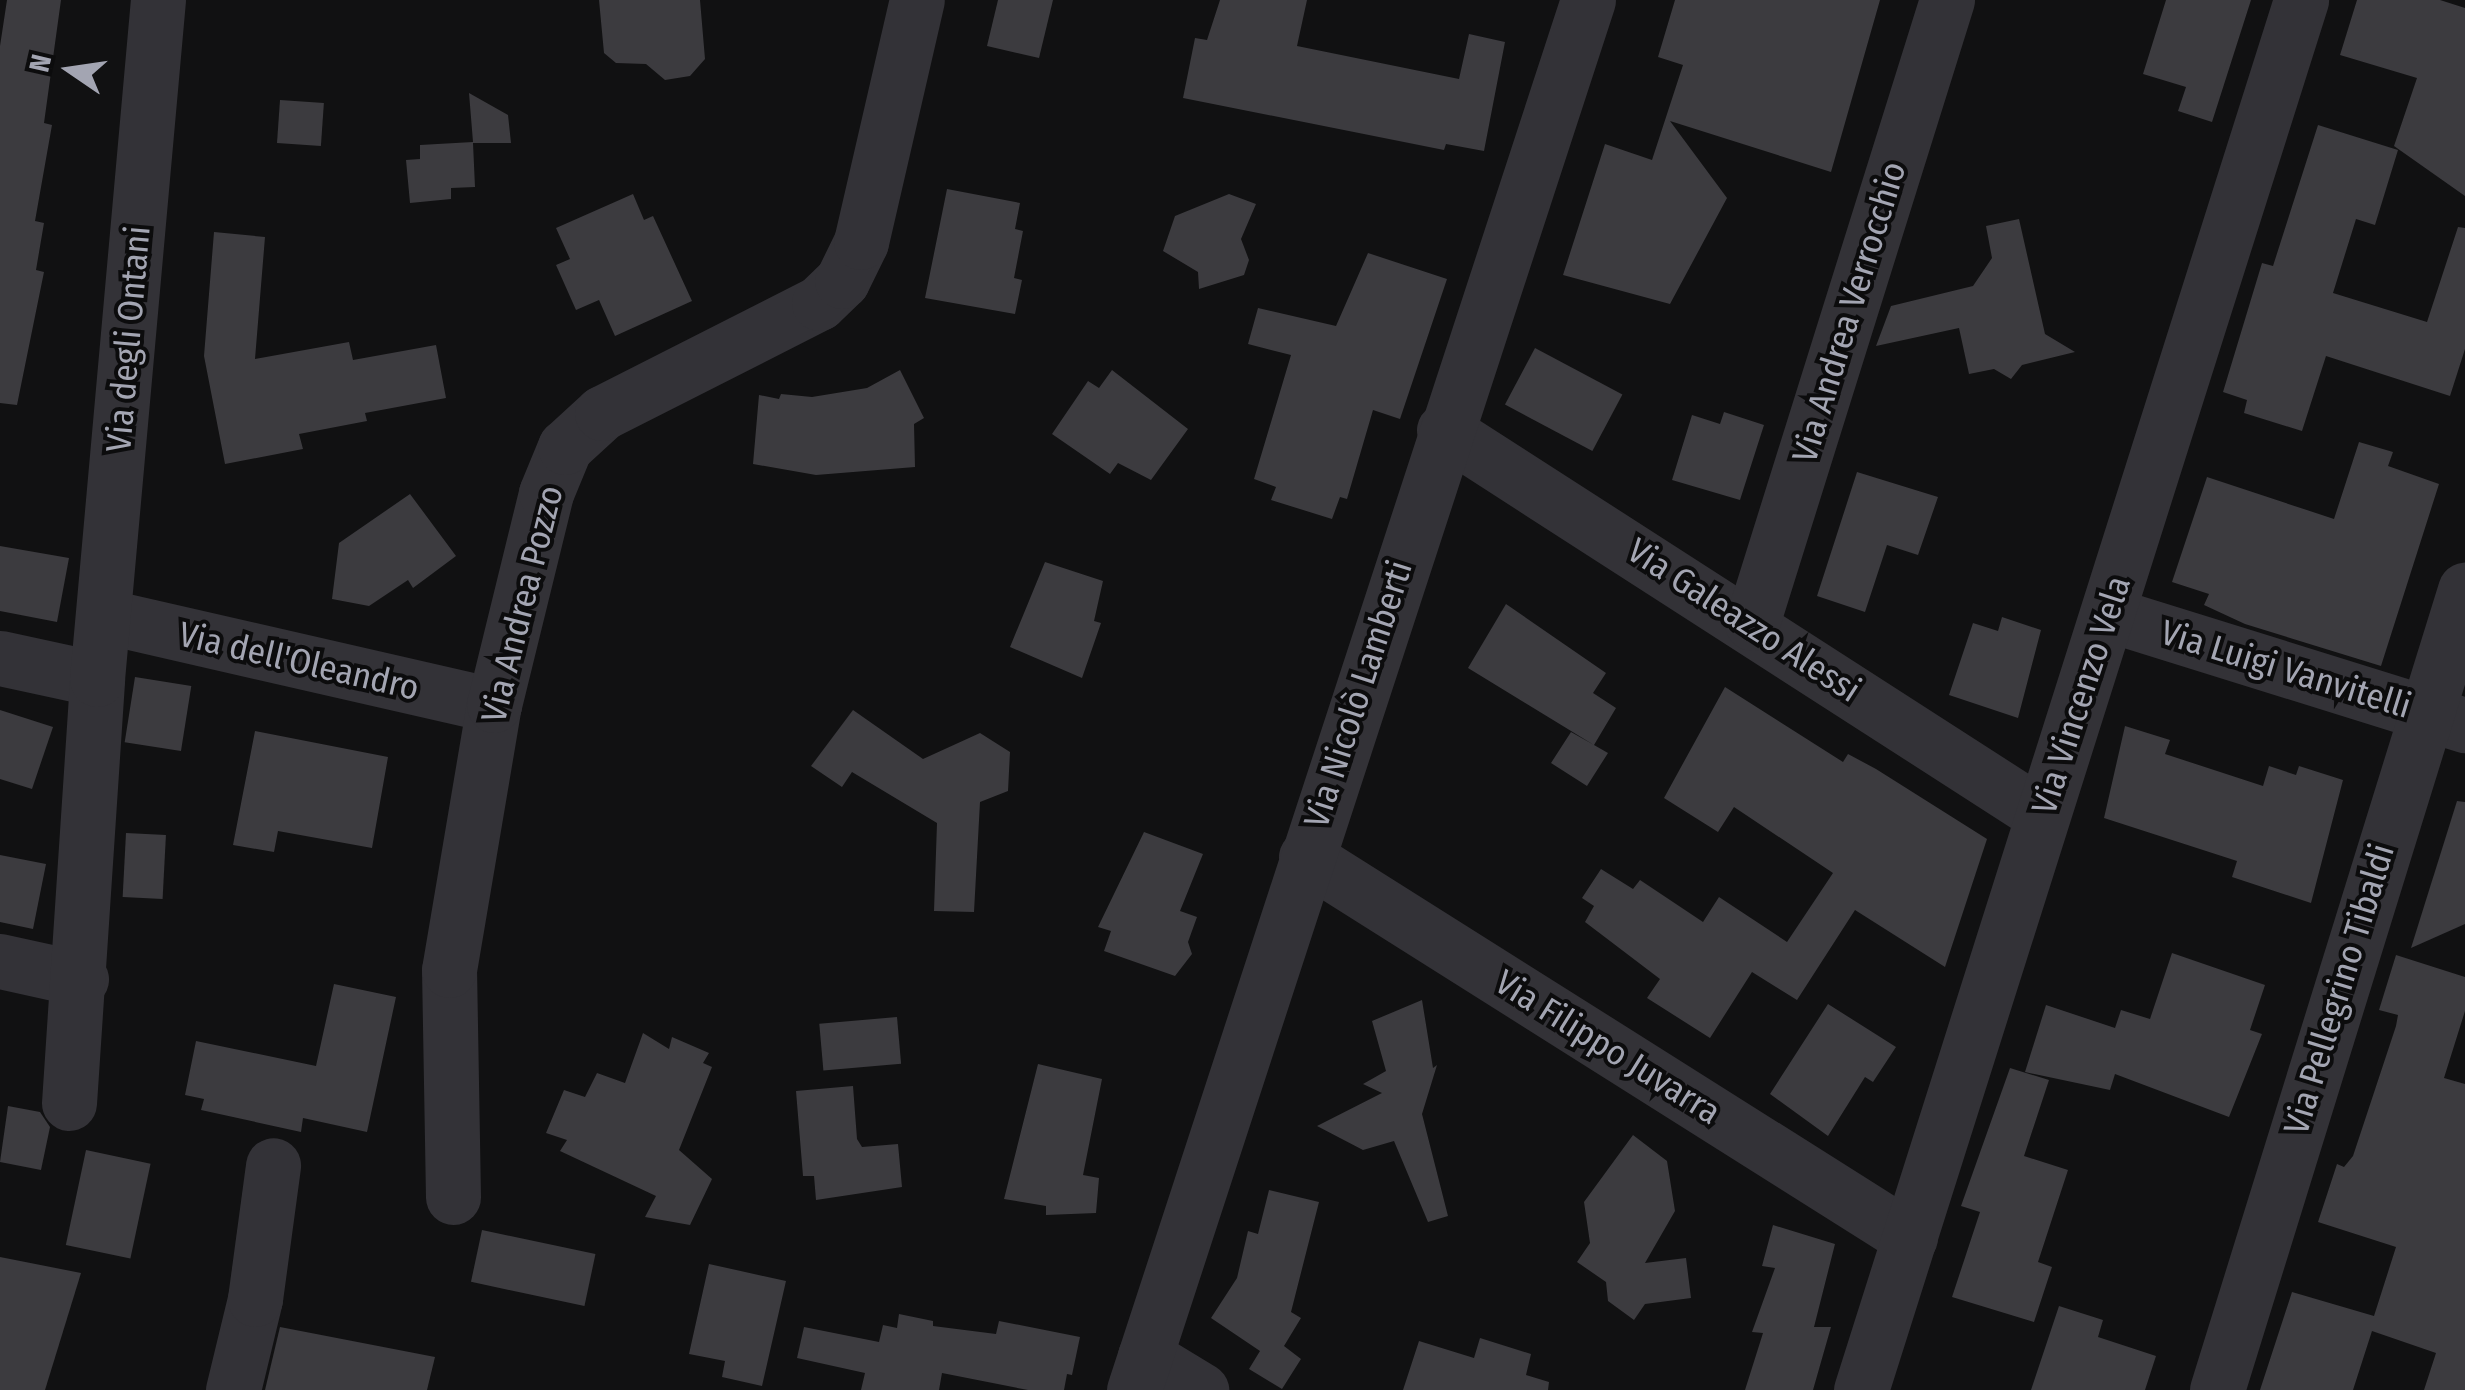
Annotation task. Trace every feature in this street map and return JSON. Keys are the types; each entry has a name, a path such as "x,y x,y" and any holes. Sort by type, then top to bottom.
{"street":[{"name":"Via degli Ontani","path":"69,1103 81,979 98,679 158,0"},
{"name":"Via Andrea Pozzo","path":"454,1197 449,970 494,705 546,493 565,447 602,413 819,304 842,282 862,242 918,0"},
{"name":"Via Nicolò Lamberti","path":"1140,1373 1444,430 1588,0"},
{"name":"Via Andrea Verrocchio","path":"1752,623 1947,0"},
{"name":"Via Vincenzo Vela","path":"1861,1390 2301,0"},
{"name":"Via Galeazzo Alessi","path":"1444,430 1752,623 2042,815"},
{"name":"Via Pellegrino Tibaldi","path":"2217,1390 2445,718 2465,590"},
{"name":"Via Luigi Vanvitelli","path":"2108,614 2445,718"},
{"name":"Via dell'Oleandro","path":"104,616 494,705"},
{"path":"0,658 98,679"},
{"name":"Via Filippo Juvarra","path":"1306,856 1910,1238"},
{"path":"0,960 81,979"},
{"path":"233,1390 255,1299 273,1165"},
{"path":"1140,1373 1201,1390"}],"building":[{"path":"7,0 61,0 44,123 52,125 35,221 44,223 36,270 44,272 17,405 0,403 0,46"},
{"path":"599,0 700,0 705,59 690,76 665,80 646,64 616,63 604,53"},
{"path":"998,0 1053,0 1039,58 987,46"},
{"path":"1220,0 1307,0 1297,46 1459,79 1469,34 1505,42 1484,151 1446,144 1444,150 1183,98 1195,38 1207,40"},
{"path":"1675,0 1880,0 1831,172 1670,121 1727,198 1670,304 1563,275 1605,144 1652,160 1683,65 1658,57"},
{"path":"2166,0 2251,0 2212,122 2178,111 2186,87 2143,74"},
{"path":"2357,0 2440,0 2465,8 2465,196 2394,146 2417,78 2340,55"},
{"path":"469,93 508,115 511,143 473,143 475,187 451,188 451,199 410,203 406,160 420,159 420,145 473,142"},
{"path":"280,100 324,103 321,146 277,143"},
{"path":"2318,125 2398,150 2375,225 2356,219 2333,293 2427,322 2458,227 2465,228 2465,349 2450,396 2326,356 2302,431 2244,413 2247,400 2223,392 2262,263 2273,266"},
{"path":"947,189 1020,203 1015,229 1023,231 1014,278 1022,280 1015,314 925,298"},
{"path":"633,194 644,220 653,216 692,301 615,336 599,300 576,310 556,265 570,259 556,228"},
{"path":"1229,194 1256,204 1241,239 1249,260 1244,275 1199,289 1198,272 1163,251 1175,216"},
{"path":"2019,219 2045,334 2075,352 2022,365 2011,379 1994,369 1969,374 1959,328 1876,346 1891,306 1973,286 1992,258 1986,226"},
{"path":"214,232 265,237 255,359 349,342 353,360 436,345 446,398 365,413 367,421 299,434 303,449 225,464 204,356"},
{"path":"1368,253 1447,279 1400,419 1373,410 1347,499 1340,497 1332,519 1271,500 1276,487 1254,479 1291,355 1248,344 1258,308 1336,326"},
{"path":"1535,348 1622,394 1592,451 1505,405"},
{"path":"900,370 924,418 914,424 915,467 816,475 753,464 759,395 779,399 781,394 812,397 867,388"},
{"path":"1112,370 1188,429 1151,480 1118,463 1110,474 1052,434 1088,381 1099,388"},
{"path":"1724,412 1764,425 1740,500 1672,480 1692,415 1720,424"},
{"path":"2359,442 2393,452 2388,466 2439,484 2381,666 2245,624 2204,605 2209,594 2172,582 2207,477 2334,519"},
{"path":"1857,472 1938,497 1918,555 1887,545 1865,612 1817,596"},
{"path":"410,494 456,556 413,588 408,580 369,606 332,599 339,543"},
{"path":"0,546 69,558 57,622 0,611"},
{"path":"1045,562 1103,581 1094,621 1101,623 1082,678 1010,647"},
{"path":"1506,604 1606,673 1593,693 1616,708 1594,745 1468,668"},
{"path":"2002,617 2041,630 2018,718 1949,695 1973,623 1998,631"},
{"path":"135,677 191,686 181,751 125,742"},
{"path":"1725,687 1843,762 1848,754 1987,839 1945,967 1855,910 1797,1000 1752,972 1710,1038 1647,998 1660,979 1585,922 1594,906 1582,898 1601,869 1633,889 1640,880 1703,922 1719,897 1787,942 1833,873 1734,807 1718,832 1664,798"},
{"path":"0,710 53,727 32,789 0,779"},
{"path":"853,710 923,759 980,733 1010,752 1008,791 980,802 974,912 934,911 937,823 852,772 842,787 811,766"},
{"path":"2125,726 2170,740 2165,754 2263,786 2269,766 2296,775 2299,766 2343,780 2311,903 2232,877 2237,861 2104,818"},
{"path":"255,731 388,757 372,848 278,831 274,852 233,845"},
{"path":"1571,732 1608,753 1587,786 1551,763"},
{"path":"2457,801 2465,802 2465,924 2411,948"},
{"path":"1144,832 1203,854 1180,911 1197,917 1188,942 1192,954 1175,976 1104,951 1111,931 1098,927"},
{"path":"126,833 166,835 163,899 123,897"},
{"path":"0,855 46,864 33,929 0,922"},
{"path":"2172,953 2265,985 2250,1030 2262,1034 2229,1117 2115,1074 2110,1090 2025,1072 2046,1005 2115,1028 2121,1010 2150,1019"},
{"path":"2396,955 2465,977 2465,1011 2444,1078 2465,1084 2465,1390 2424,1390 2436,1353 2372,1331 2353,1390 2260,1390 2292,1292 2374,1316 2396,1247 2318,1222 2337,1164 2344,1167 2353,1156 2396,1026 2398,1015 2379,1010"},
{"path":"334,984 396,997 367,1132 303,1118 301,1132 201,1110 204,1099 185,1095 196,1041 316,1066"},
{"path":"1422,1000 1433,1068 1437,1065 1422,1114 1448,1216 1428,1222 1394,1141 1363,1150 1317,1126 1382,1093 1363,1084 1386,1071 1372,1021"},
{"path":"1828,1004 1896,1047 1873,1082 1865,1077 1828,1136 1770,1094"},
{"path":"897,1017 901,1064 823,1071 819,1024"},
{"path":"643,1033 669,1049 672,1037 709,1053 703,1063 712,1067 679,1150 712,1179 690,1225 645,1217 656,1196 560,1151 567,1140 546,1133 564,1090 585,1097 597,1073 625,1083"},
{"path":"1038,1064 1102,1079 1083,1175 1099,1178 1096,1213 1046,1215 1046,1206 1004,1199"},
{"path":"2010,1068 2049,1080 2024,1156 2068,1170 2038,1262 2052,1267 2034,1322 1952,1297 1980,1212 1961,1206"},
{"path":"853,1086 857,1139 862,1147 898,1144 902,1187 816,1200 814,1176 803,1176 796,1091"},
{"path":"8,1106 40,1112 50,1127 41,1170 0,1162"},
{"path":"1633,1135 1667,1161 1675,1211 1645,1263 1686,1258 1691,1298 1645,1304 1634,1320 1608,1301 1606,1282 1577,1262 1590,1243 1584,1202"},
{"path":"86,1150 151,1164 130,1259 66,1245"},
{"path":"1269,1190 1319,1202 1291,1312 1301,1318 1284,1346 1301,1359 1282,1389 1249,1369 1260,1351 1211,1318 1237,1278 1248,1231 1258,1234"},
{"path":"1773,1225 1835,1244 1814,1327 1831,1327 1813,1390 1745,1390 1763,1333 1752,1332 1775,1268 1762,1266"},
{"path":"482,1230 595,1254 584,1306 471,1282"},
{"path":"0,1257 81,1273 45,1390 0,1390"},
{"path":"709,1264 786,1281 762,1386 722,1377 725,1361 689,1354"},
{"path":"2059,1306 2103,1320 2098,1337 2156,1356 2145,1390 2031,1390"},
{"path":"899,1314 933,1321 933,1326 996,1334 999,1321 1080,1337 1072,1375 1067,1374 1064,1390 1028,1390 942,1373 939,1390 861,1390 865,1373 797,1358 804,1327 879,1342 883,1325 897,1328"},
{"path":"280,1327 435,1357 427,1390 265,1390"},
{"path":"1480,1338 1531,1354 1526,1375 1549,1382 1548,1390 1403,1390 1419,1341 1474,1358"}]}
